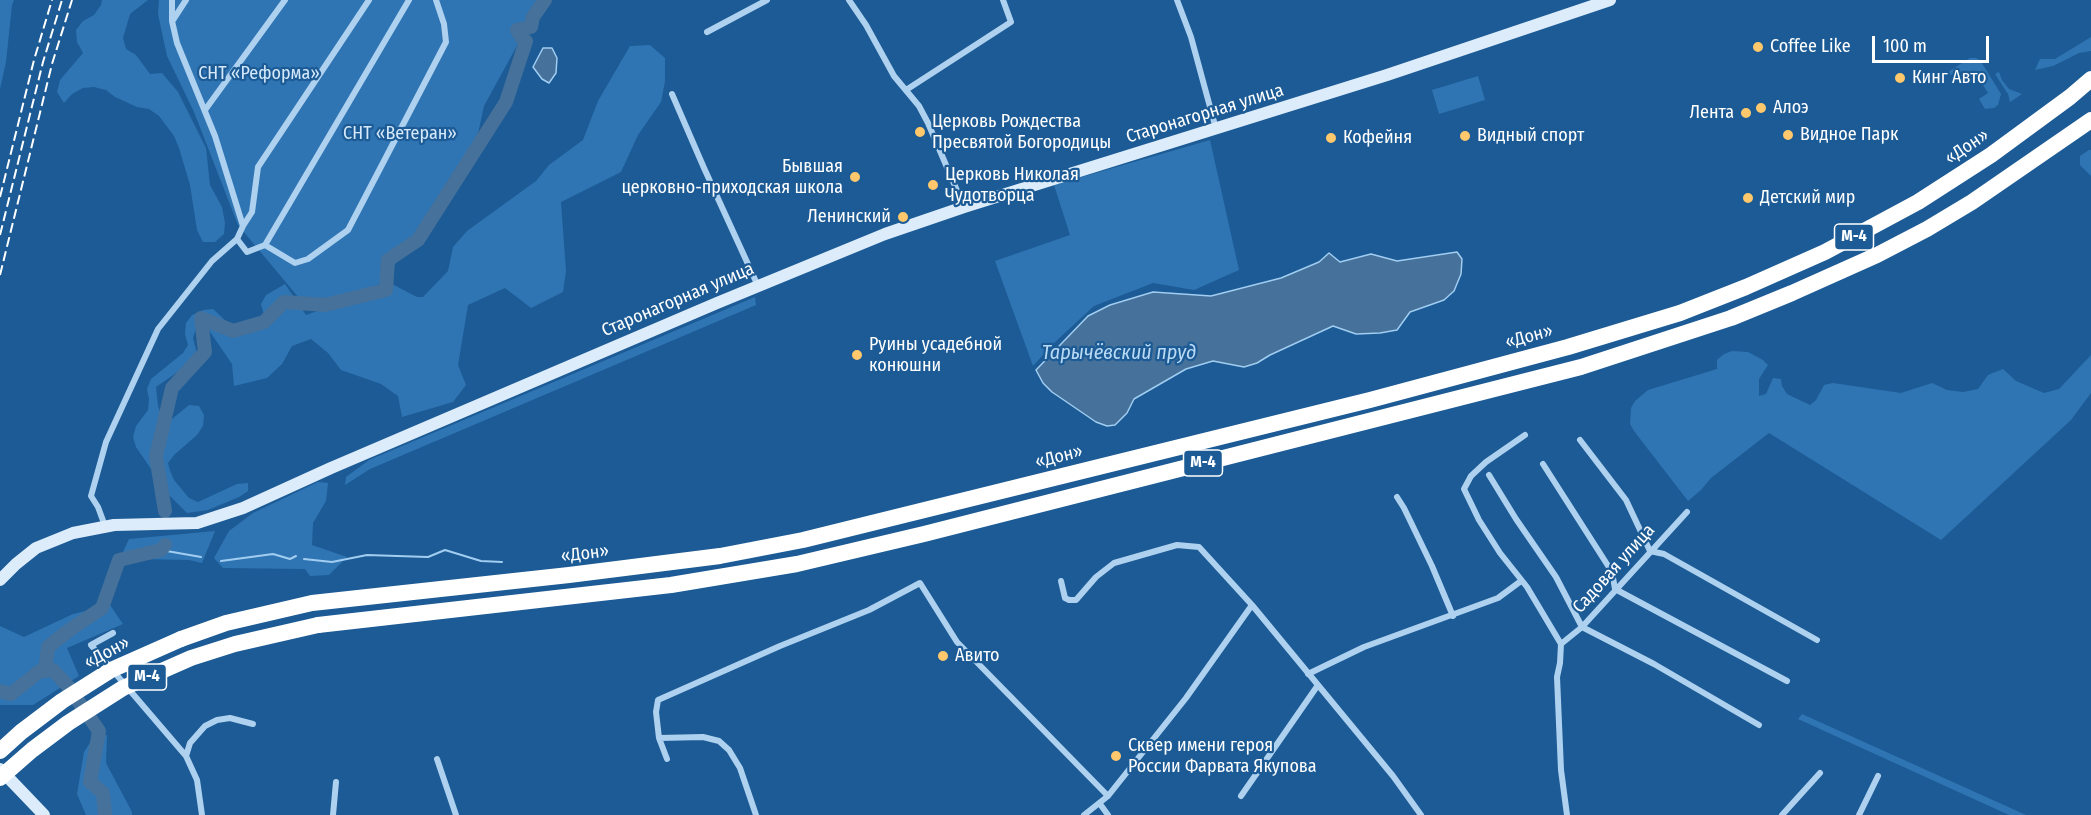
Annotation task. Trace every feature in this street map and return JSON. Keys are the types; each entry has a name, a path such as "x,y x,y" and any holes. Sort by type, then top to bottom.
{"highway":[{"name":"«Дон»","path":"0,751 62,700 111,670 181,639 226,623 312,603 720,556 803,540 1370,400 1568,347 1680,313 1825,252 1918,202 1991,155 2070,98 2091,79"},
{"name":"М-4","path":"0,778 68,723 123,688 191,658 235,644 318,625 671,585 797,564 936,531 1581,367 1731,318 1876,255 1927,229 1972,202 2091,120"}],"main road":[{"name":"Старонагорная улица","path":"0,580 27,554 47,542 73,533 105,526 196,523 237,510 853,246 964,207 1387,75 1610,0"},
{"path":"0,769 44,815"}],"street":[{"path":"172,0 172,21 177,43 215,136 243,226"},
{"path":"172,21 186,0"},
{"path":"205,110 285,0"},
{"path":"105,526 91,496 106,442 158,330 212,261 237,239 252,212 258,166 369,0"},
{"path":"237,239 247,252 265,244 409,0"},
{"path":"265,244 295,262 308,259 348,230 446,42 444,24 436,0"},
{"path":"707,32 767,0"},
{"path":"849,0 866,25 894,76 928,123 964,207"},
{"path":"906,90 1011,22 1003,0"},
{"path":"1177,0 1191,37 1217,129"},
{"path":"672,94 758,286"},
{"path":"1525,435 1486,462 1472,476 1464,489 1479,520 1527,587 1561,644 1557,677 1561,770 1567,815"},
{"path":"1580,440 1626,500 1650,551 1664,554 1780,617 1817,640"},
{"path":"1543,464 1612,572 1615,589 1787,681"},
{"path":"1489,475 1556,577 1582,627 1654,664 1759,725"},
{"path":"1397,497 1432,566 1453,616"},
{"name":"Садовая улица","path":"1561,644 1582,627 1687,512"},
{"path":"1061,580 1065,598 1076,600 1096,577 1114,562 1177,545 1199,547 1252,605 1393,776 1421,815"},
{"path":"1308,674 1364,647 1498,598 1521,581"},
{"path":"668,759 658,738 656,712 658,700 780,646 869,610 920,583 957,642 1108,796"},
{"path":"1084,815 1108,796 1186,698 1252,605"},
{"path":"113,633 91,645 186,756 197,780 202,815"},
{"path":"1241,796 1318,685"},
{"path":"186,756 190,743 205,726 230,718 253,724"},
{"path":"658,738 704,737 719,741 729,750 740,768 756,815"},
{"path":"437,759 456,815"},
{"path":"1782,815 1820,773"},
{"path":"1859,815 1878,776"},
{"path":"333,815 336,782"},
{"path":"1100,804 1108,815"}],"green space":[{"path":"0,0 14,0 0,89"},
{"path":"102,0 148,0 130,14 123,38 126,49 136,55 150,74 162,73 178,92 206,148 210,185 222,207 225,223 224,234 215,242 203,242 197,230 190,185 179,148 174,136 159,116 149,109 137,107 115,97 106,90 94,87 83,88 72,94 64,103 57,92 60,80 83,53 77,42 76,30 83,21 94,15"},
{"name":"СНТ «Ветеран»","path":"159,0 542,0 484,106 471,166 380,284 309,310 238,225 194,112 167,56 158,14"},
{"path":"2091,37 2091,51 2079,53 2053,66 2035,70 2040,59 2055,59"},
{"path":"650,45 665,58 665,81 661,102 638,135 621,172 561,202 566,271 563,292 531,308 505,288 468,305 458,365 466,385 453,402 402,417 398,396 381,384 341,370 328,353 311,339 292,346 282,364 267,378 234,386 232,364 208,329 197,325 193,338 197,353 182,369 156,387 162,418 172,419 189,405 199,406 204,415 203,426 197,435 168,463 170,471 174,480 189,498 198,502 237,484 248,483 248,491 208,510 187,513 168,494 136,447 133,437 136,426 148,410 147,389 151,379 183,353 188,345 185,334 186,323 192,315 213,309 228,323 249,329 259,325 264,315 261,304 266,295 285,284 306,315 392,284 417,297 423,297 448,271 453,247 467,231 536,181 549,165 583,140 598,101 630,46"},
{"path":"1970,58 1980,60 2001,94 1998,105 1994,108 1985,109 1979,99 1988,93 1976,74 1966,81 1957,75 1945,74"},
{"path":"1999,72 2009,89 2022,94 2010,102 2008,94 1995,74"},
{"path":"1478,76 1485,100 1439,114 1432,90"},
{"path":"1210,140 1239,270 1194,290 1153,283 1094,306 1033,366 995,261 1070,235 1054,185"},
{"path":"2091,150 2091,176 2080,165 2080,156"},
{"path":"755,297 756,305 370,469 345,485 346,477 369,460"},
{"path":"1732,351 1748,352 1768,365 1759,379 1759,396 1766,394 1773,378 1781,379 1787,394 1810,405 1816,400 1824,385 1833,383 1901,393 1932,383 1947,390 1963,392 1978,389 1988,375 2003,369 2016,381 2044,393 2059,389 2091,355 2091,393 2071,420 1941,540 1769,433 1711,478 1688,501 1634,431 1630,424 1631,408 1635,401 1648,390 1717,369 1717,360"},
{"path":"318,482 328,483 326,501 313,523 312,545 347,557 329,575 310,576 305,569 223,568 214,558 229,531 253,513"},
{"path":"215,531 202,563 189,560 136,559 123,552 129,539"},
{"path":"110,605 123,624 67,648 79,676 33,705 0,705 0,626 24,637 73,614"},
{"path":"1802,714 2026,815 2009,815 1798,719"},
{"path":"107,735 106,763 132,815 86,815 77,794 84,752 93,738"}],"water":[{"path":"543,48 552,48 557,58 556,73 549,83 542,79 533,67"},
{"name":"Тарычёвский пруд","path":"1457,252 1462,259 1461,274 1454,291 1444,300 1410,312 1397,330 1356,334 1333,326 1257,363 1244,367 1213,361 1186,369 1134,399 1127,413 1115,425 1107,426 1096,422 1052,392 1043,383 1036,370 1088,316 1110,305 1153,292 1211,296 1281,278 1319,262 1329,253 1340,262 1371,254 1397,261"}],"waterway":[{"path":"165,511 156,456 172,388 205,352 201,318 233,331 264,322 284,302 325,305 386,290 388,260 418,240 506,102 526,41 517,30 531,27 533,17 545,0"},
{"path":"45,671 48,647 102,608 119,560 161,550 165,545"},
{"path":"161,550 201,557"},
{"path":"304,559 332,562 367,555 428,557 445,550 481,561 502,562"},
{"path":"221,561 273,554 290,559 296,556"},
{"path":"0,691 11,694 40,671 53,670 67,685 99,731 90,782 103,793 105,815"}],"railway":[{"path":"0,197 34,60 52,0"},
{"path":"0,235 43,62 62,0"},
{"path":"0,275 52,64 72,0"}],"place":[{"name":"Coffee Like","path":"1758,47"},
{"name":"Кинг Авто","path":"1900,78"},
{"name":"Алоэ","path":"1761,108"},
{"name":"Лента","path":"1746,113"},
{"name":"Церковь Рождества Пресвятой Богородицы","path":"920,132"},
{"name":"Видное Парк","path":"1788,135"},
{"name":"Видный спорт","path":"1465,136"},
{"name":"Кофейня","path":"1331,138"},
{"name":"Бывшая церковно-приходская школа","path":"855,177"},
{"name":"Церковь Николая Чудотворца","path":"933,185"},
{"name":"Детский мир","path":"1748,198"},
{"name":"Ленинский","path":"903,217"},
{"name":"Руины усадебной конюшни","path":"857,355"},
{"name":"Авито","path":"943,656"},
{"name":"Сквер имени героя России Фарвата Якупова","path":"1116,756"}],"park label":[{"name":"СНТ «Реформа»","path":"259,74"}]}
